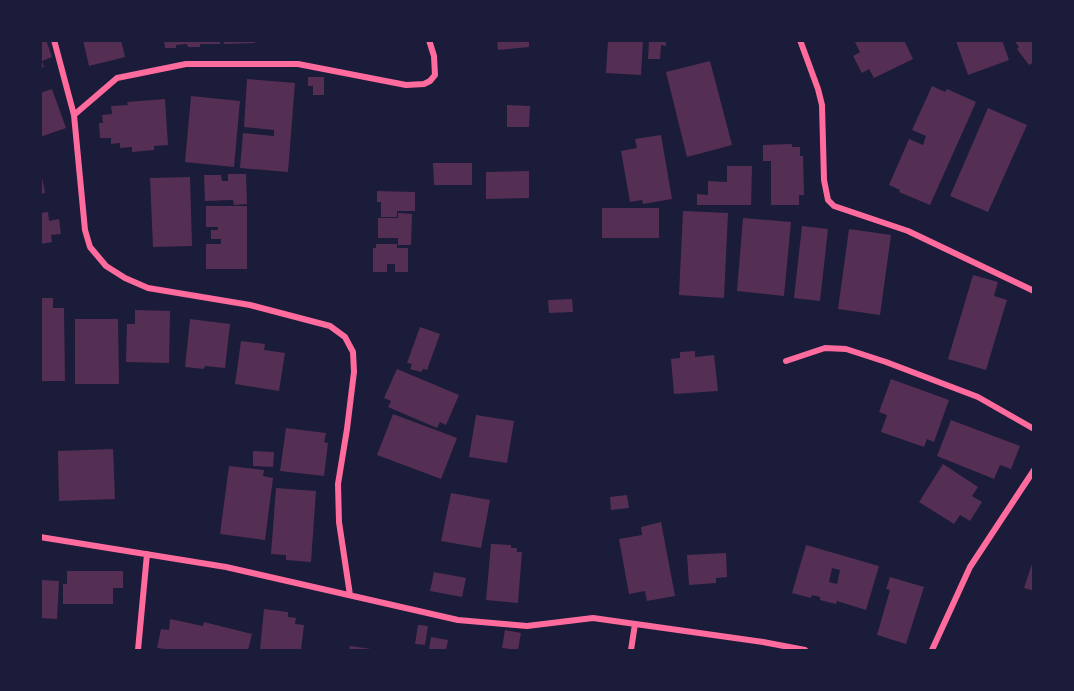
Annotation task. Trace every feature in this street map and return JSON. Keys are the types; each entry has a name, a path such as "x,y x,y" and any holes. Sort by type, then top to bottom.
{"street":[{"path":"54,40 74,115 85,230 90,247 106,266 124,278 148,288 250,305 330,326 345,337 352,352 354,372 338,483 339,522 350,596"},
{"path":"74,115 117,78 186,64 298,64 406,85 424,84 435,75 434,56 429,40"},
{"path":"800,40 822,105 824,180 828,200 834,206 908,231 1034,291"},
{"path":"786,362 825,348 846,350 886,362 978,397 1034,429"},
{"path":"932,651 970,567 1034,470"},
{"path":"40,537 226,567 458,620 527,626 593,618 763,642 805,651"},
{"path":"138,651 147,554"},
{"path":"631,651 635,624"}],"building":[{"path":"40,40 46,40 52,57 42,61 44,67 40,68"},
{"path":"83,40 121,40 125,57 89,66"},
{"path":"164,40 220,40 220,44 200,44 200,47 188,47 187,44 176,45 176,48 165,48"},
{"path":"223,40 255,40 255,43 224,44"},
{"path":"497,40 529,40 529,47 498,50"},
{"path":"608,40 643,40 641,75 606,73"},
{"path":"649,40 666,40 666,46 661,45 660,59 648,59"},
{"path":"854,40 904,40 913,59 874,78 869,69 862,73 853,56 860,52"},
{"path":"1002,40 1009,60 968,75 956,41"},
{"path":"1014,40 1034,40 1034,62 1029,65 1017,49 1019,47"},
{"path":"710,61 732,145 687,157 666,72"},
{"path":"308,77 324,77 324,95 313,95 313,86 308,86"},
{"path":"247,79 295,83 288,172 240,168 243,133 274,136 274,130 244,127"},
{"path":"932,86 945,92 947,89 976,102 930,205 899,192 900,190 889,185 909,139 923,145 926,136 912,130"},
{"path":"52,89 66,128 40,137 40,93"},
{"path":"191,96 240,101 234,167 185,162"},
{"path":"165,99 168,145 154,146 154,150 132,152 132,147 120,148 120,143 111,144 111,138 100,138 99,123 103,123 102,115 112,114 111,106 128,105 127,102"},
{"path":"507,105 530,106 529,127 507,127"},
{"path":"988,108 1027,125 988,212 950,196"},
{"path":"661,135 672,199 643,204 642,200 630,202 621,151 637,148 635,139"},
{"path":"792,144 792,147 800,147 800,156 803,156 804,195 799,195 799,205 771,205 771,161 763,161 763,145"},
{"path":"433,163 472,163 472,185 434,185"},
{"path":"727,166 752,166 751,205 697,205 697,194 708,195 708,181 727,182"},
{"path":"40,167 45,193 40,194"},
{"path":"529,171 529,198 486,199 486,172"},
{"path":"228,174 246,174 247,204 234,205 233,200 205,201 204,175 221,175 222,181 228,181"},
{"path":"190,177 192,246 153,247 150,178"},
{"path":"377,191 415,192 415,211 397,211 397,217 381,217 381,202 377,202"},
{"path":"206,206 247,206 247,269 206,269 206,244 221,244 221,239 211,239 211,230 218,230 218,227 206,227"},
{"path":"602,208 659,208 659,238 602,238"},
{"path":"683,211 728,213 724,298 679,295"},
{"path":"48,212 49,221 59,219 61,234 51,235 52,242 40,244 40,213"},
{"path":"398,213 412,214 411,245 398,245 398,238 378,238 378,218 398,218"},
{"path":"743,218 791,222 784,296 737,291"},
{"path":"802,226 828,229 820,301 794,298"},
{"path":"849,229 891,235 880,315 838,309"},
{"path":"376,244 397,244 397,248 408,248 408,272 395,272 395,264 387,264 387,272 373,272 373,248 376,248"},
{"path":"973,275 998,282 994,296 1007,300 986,370 948,359"},
{"path":"40,298 53,298 53,308 64,308 65,381 40,381"},
{"path":"572,299 573,312 549,313 548,300"},
{"path":"135,310 170,311 169,363 126,362 127,324 135,324"},
{"path":"75,319 118,319 119,384 75,384"},
{"path":"190,319 230,324 225,368 185,367"},
{"path":"420,327 440,334 427,370 423,369 421,372 410,369 412,364 407,363"},
{"path":"241,341 265,344 264,350 285,353 279,391 235,384"},
{"path":"695,351 695,357 714,355 718,391 674,394 671,359 680,358 680,352"},
{"path":"397,369 459,395 446,425 440,422 437,428 388,407 391,401 384,398"},
{"path":"891,379 949,400 934,442 927,439 924,447 881,432 887,415 879,412"},
{"path":"393,414 457,438 441,479 377,455"},
{"path":"476,415 514,421 507,463 469,457"},
{"path":"951,420 1020,446 1011,469 1000,465 994,479 937,456"},
{"path":"286,428 326,433 324,442 328,443 324,476 280,471"},
{"path":"113,449 115,499 59,501 58,451"},
{"path":"253,451 274,452 273,467 253,466"},
{"path":"943,464 978,487 972,496 982,502 970,521 960,515 954,524 919,502"},
{"path":"229,466 264,470 263,476 273,478 265,540 220,534"},
{"path":"276,488 316,491 311,562 286,560 286,555 271,554"},
{"path":"451,493 490,500 481,548 441,541"},
{"path":"627,495 629,508 611,510 610,497"},
{"path":"661,522 675,596 647,601 645,591 629,594 619,539 642,535 641,527"},
{"path":"491,544 511,545 511,548 517,548 517,552 522,552 518,603 486,600"},
{"path":"806,545 879,566 866,610 837,601 836,604 820,600 820,597 812,595 811,598 792,593","holes":["832,568 840,570 837,584 829,582"]},
{"path":"726,553 727,577 716,578 716,583 689,585 687,555"},
{"path":"1034,561 1034,591 1024,588"},
{"path":"67,571 123,571 123,588 113,588 113,604 63,604 63,584 67,584"},
{"path":"434,572 466,578 462,597 430,591"},
{"path":"890,577 924,587 906,644 877,635 890,590 886,589"},
{"path":"42,580 59,581 57,619 40,618"},
{"path":"264,609 288,612 288,617 296,618 295,624 304,625 301,650 260,650"},
{"path":"170,619 203,626 204,622 252,634 248,650 165,650 157,648 161,629 169,630"},
{"path":"418,625 428,626 425,645 415,644"},
{"path":"505,630 521,633 518,650 502,648"},
{"path":"431,637 448,640 446,650 429,649"},
{"path":"350,646 371,649 371,650 349,650"}]}
